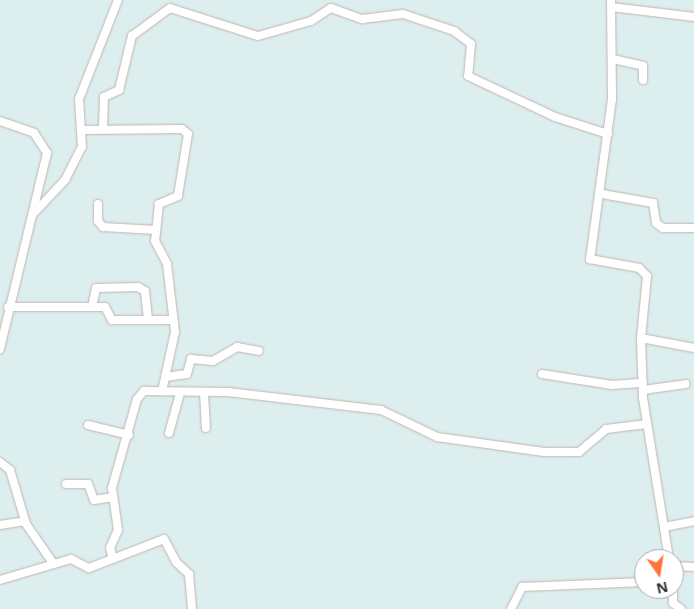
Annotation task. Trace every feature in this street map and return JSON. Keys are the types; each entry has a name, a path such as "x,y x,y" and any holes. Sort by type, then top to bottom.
{"street":[{"path":"31,215 65,180 82,147 83,130 78,109 82,88 118,0"},
{"path":"667,549 647,424 643,387 640,338 646,308 645,272 590,259 602,194 608,134 613,59 611,4 694,17"},
{"path":"103,126 104,97 119,90 129,41 170,8 258,36 312,21 331,8 362,19 403,14 454,31 471,44 468,76 555,117 608,134"},
{"path":"613,59 643,66 642,80"},
{"path":"0,121 24,126 46,148 0,348"},
{"path":"83,130 103,126 186,130 188,142 178,196 159,204 156,230 156,250 168,271 175,340 162,391"},
{"path":"602,194 653,202 656,223 663,228 694,228"},
{"path":"98,204 98,221 103,226 156,230"},
{"path":"92,307 96,288 138,287 145,291 148,320"},
{"path":"8,307 107,308 112,320 173,320"},
{"path":"640,338 694,348"},
{"path":"165,377 187,374 191,359 213,361 237,347 258,351"},
{"path":"542,374 612,385 643,387 686,384"},
{"path":"113,560 110,548 118,530 112,497 138,395 147,390 204,392 381,410 437,437 544,452 579,452 606,429 647,424"},
{"path":"169,433 180,392"},
{"path":"204,392 206,428"},
{"path":"88,425 129,435"},
{"path":"0,462 10,470 25,521 54,563"},
{"path":"66,484 88,484 94,500 112,497"},
{"path":"0,525 25,521"},
{"path":"664,527 694,521"},
{"path":"0,580 54,563 74,559 86,568 113,560 164,539 176,562 189,574 192,609"},
{"path":"511,609 522,587 634,582"},
{"path":"673,599 673,603 681,609"}]}
